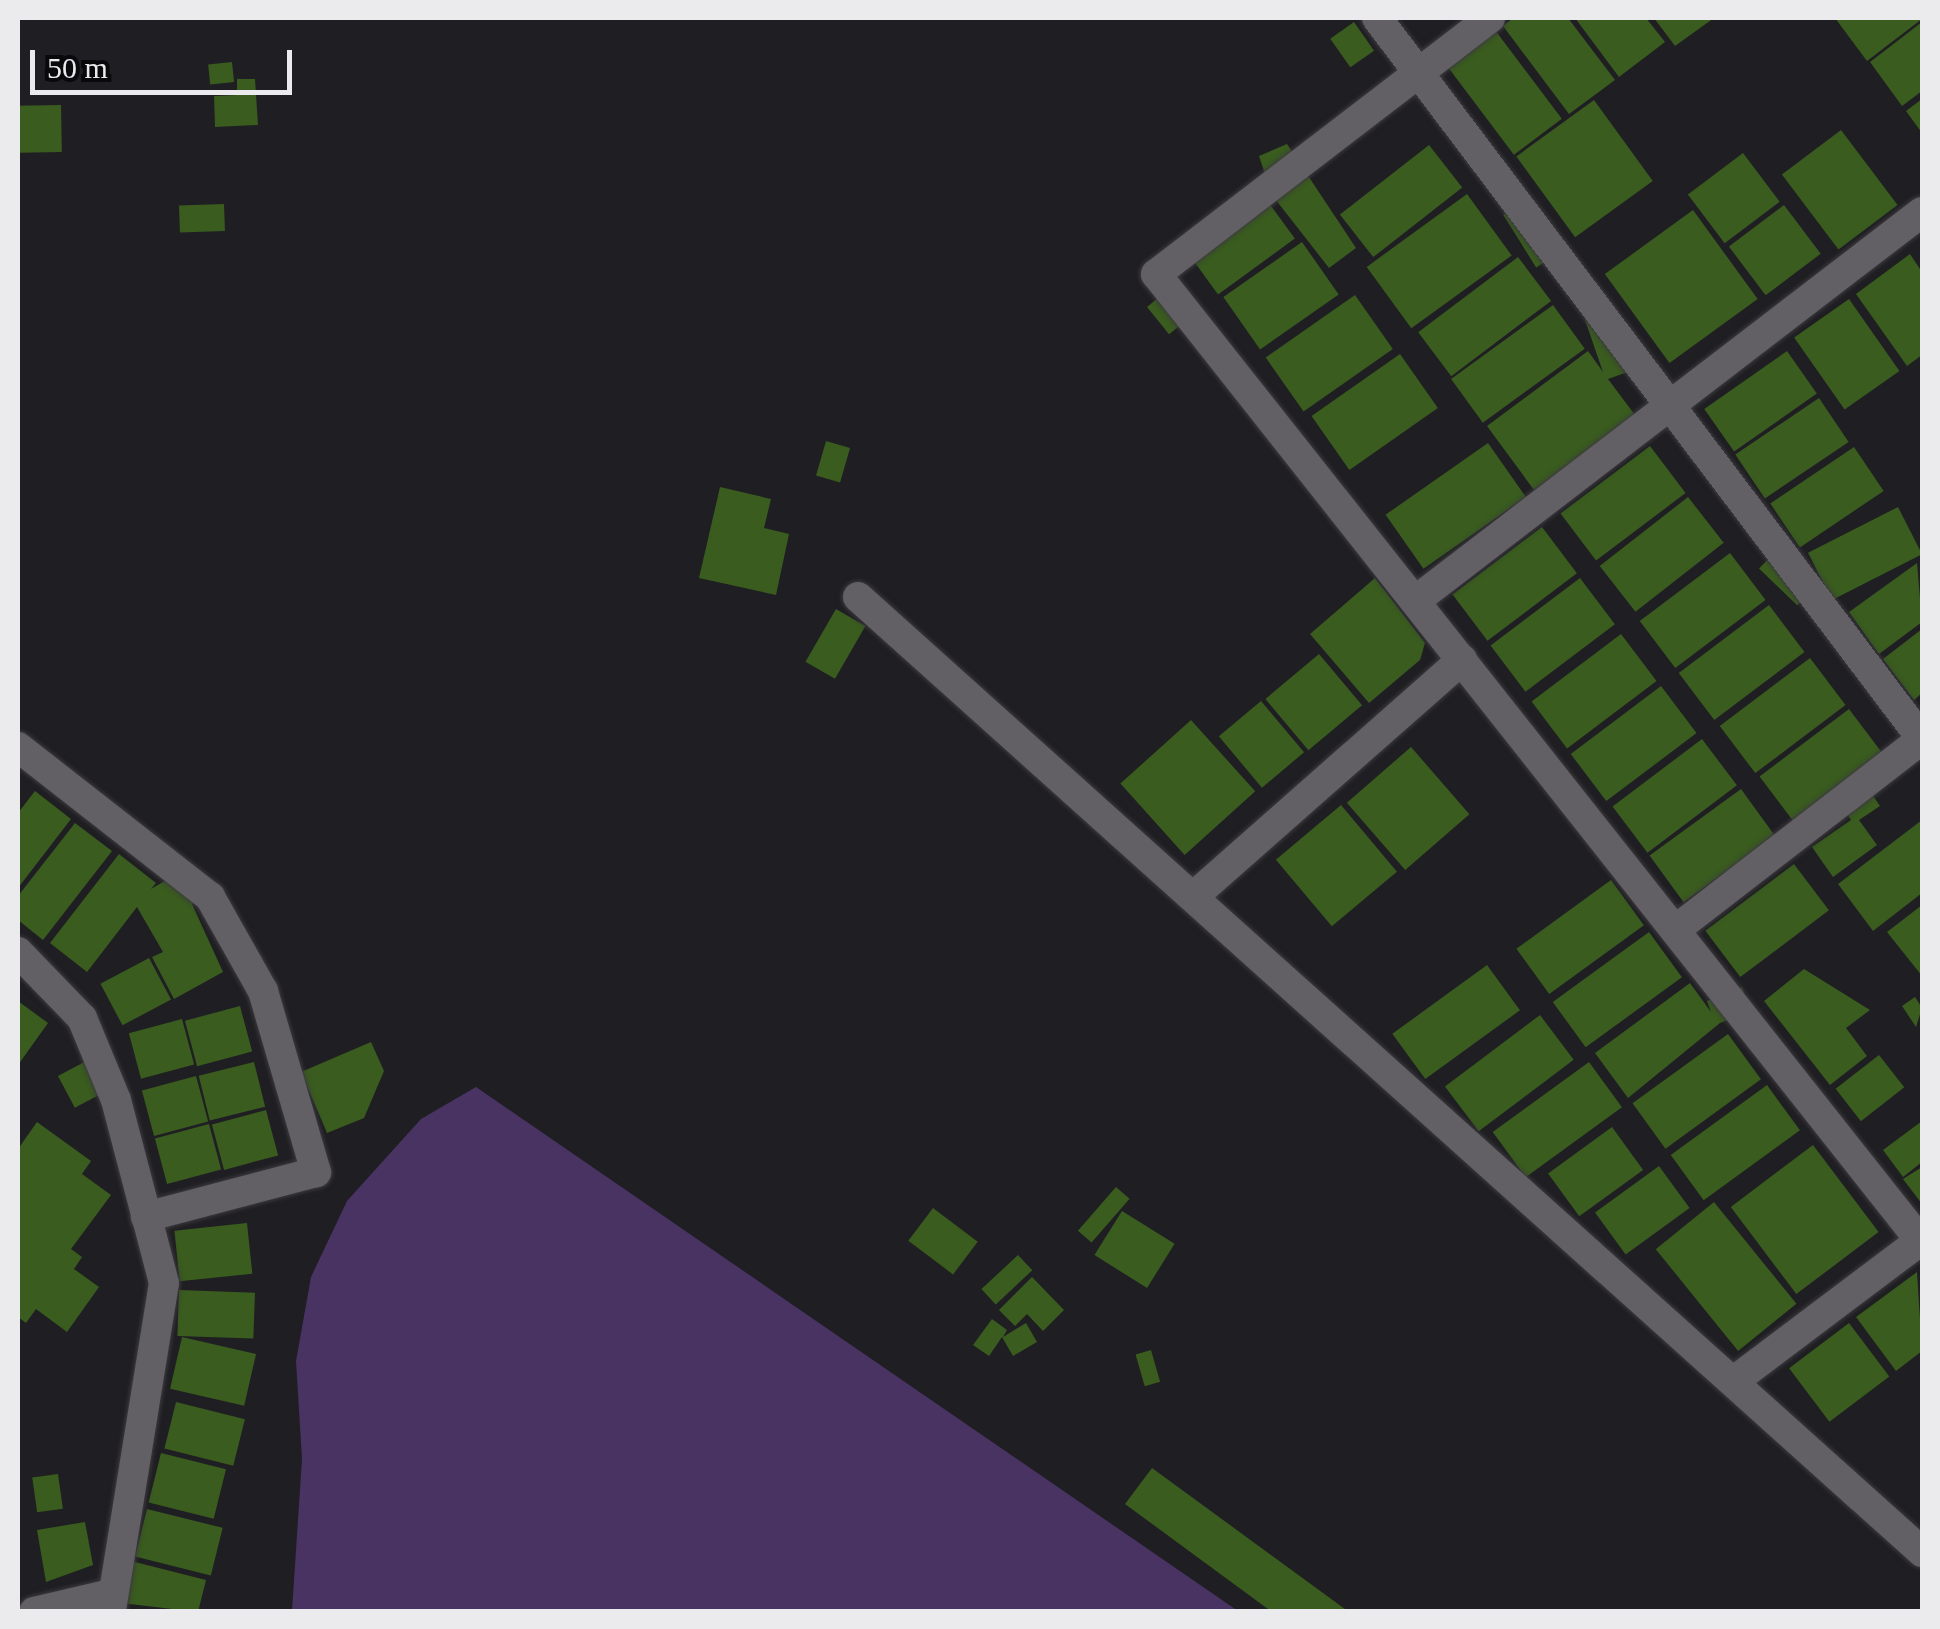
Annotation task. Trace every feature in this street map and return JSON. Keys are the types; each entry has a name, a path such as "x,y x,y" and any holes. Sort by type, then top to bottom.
{"street":[{"path":"1377,18 1922,739 1675,930"},
{"path":"1490,18 1156,274 1922,1242 1734,1381"},
{"path":"1415,601 1922,212"},
{"path":"858,597 1922,1552"},
{"path":"1194,897 1462,660"},
{"path":"18,747 210,897 263,991 316,1172 146,1217"},
{"path":"18,952 82,1018 164,1283 134,1501 111,1603 34,1612"}],"shaded area":[{"path":"476,1087 1238,1611 292,1611 302,1459 296,1361 311,1277 347,1201 421,1119"}],"building":[{"path":"1513,18 1568,18 1615,80 1569,114 1503,26"},
{"path":"1575,18 1646,18 1665,42 1619,77"},
{"path":"1654,18 1714,18 1675,46"},
{"path":"1835,18 1922,18 1922,19 1867,61"},
{"path":"1354,22 1374,51 1350,67 1330,39"},
{"path":"1922,22 1922,91 1902,106 1870,62"},
{"path":"1495,30 1562,119 1514,155 1447,66"},
{"path":"232,62 234,82 210,84 208,65"},
{"path":"237,79 255,79 258,125 215,127 214,96 237,95"},
{"path":"1922,99 1922,133 1906,111"},
{"path":"1594,100 1653,181 1575,237 1516,156"},
{"path":"61,105 62,152 19,153 18,106"},
{"path":"1841,130 1898,205 1838,250 1782,175"},
{"path":"1287,144 1356,248 1329,268 1272,195 1259,156"},
{"path":"1429,145 1462,188 1373,257 1340,215"},
{"path":"1743,153 1780,202 1725,243 1688,195"},
{"path":"1467,194 1512,255 1411,328 1367,267"},
{"path":"1527,200 1560,253 1536,267 1503,215"},
{"path":"1269,203 1295,239 1218,294 1192,259"},
{"path":"224,204 225,231 180,233 179,206"},
{"path":"1784,205 1821,254 1766,295 1729,247"},
{"path":"1693,210 1758,299 1669,363 1605,274"},
{"path":"1302,242 1339,294 1260,349 1223,297"},
{"path":"1910,254 1922,272 1922,355 1907,366 1856,294"},
{"path":"1518,257 1551,301 1451,376 1418,332"},
{"path":"1168,290 1190,317 1169,334 1147,307"},
{"path":"1355,295 1393,349 1304,412 1266,358"},
{"path":"1849,299 1899,371 1845,410 1794,337"},
{"path":"1553,305 1585,349 1483,423 1451,379"},
{"path":"1615,310 1636,369 1608,379 1635,415 1534,490 1487,426 1588,351 1603,372 1585,320"},
{"path":"1787,351 1817,394 1734,452 1704,409"},
{"path":"1400,354 1438,408 1349,470 1312,416"},
{"path":"1819,398 1849,442 1765,498 1735,454"},
{"path":"826,441 850,448 840,482 816,476"},
{"path":"1488,443 1526,497 1423,569 1386,515"},
{"path":"1650,446 1686,493 1596,561 1561,513"},
{"path":"1854,447 1884,491 1800,547 1770,503"},
{"path":"720,487 771,499 764,528 789,534 776,595 699,578"},
{"path":"1688,497 1724,543 1635,612 1600,566"},
{"path":"1898,507 1922,554 1832,600 1808,553"},
{"path":"1542,527 1577,573 1487,641 1453,594"},
{"path":"1775,552 1813,589 1797,605 1759,569"},
{"path":"1730,553 1766,600 1675,668 1640,621"},
{"path":"1917,563 1922,622 1879,654 1849,612"},
{"path":"1375,578 1425,643 1420,660 1369,703 1310,634"},
{"path":"1580,578 1615,624 1525,692 1491,645"},
{"path":"1769,605 1805,652 1714,720 1679,673"},
{"path":"836,609 865,626 835,679 806,662"},
{"path":"1922,629 1922,693 1914,700 1883,659"},
{"path":"1621,634 1657,681 1567,749 1532,701"},
{"path":"1319,654 1362,705 1308,750 1265,699"},
{"path":"1810,658 1846,705 1755,773 1720,726"},
{"path":"1661,686 1697,733 1606,801 1571,754"},
{"path":"1261,701 1304,752 1262,788 1219,736"},
{"path":"1849,709 1884,755 1794,823 1760,776"},
{"path":"1191,720 1255,791 1185,855 1120,784"},
{"path":"1702,739 1737,785 1647,853 1613,806"},
{"path":"1411,747 1469,814 1405,870 1347,803"},
{"path":"1860,777 1880,806 1859,820 1877,845 1833,877 1812,847 1851,820 1834,795"},
{"path":"1741,789 1775,836 1684,902 1650,855"},
{"path":"35,791 71,819 18,888 18,813"},
{"path":"1341,805 1397,872 1332,926 1276,860"},
{"path":"1922,820 1922,893 1873,931 1838,884"},
{"path":"75,823 112,851 43,940 18,920 18,896"},
{"path":"119,854 156,883 151,889 187,868 204,897 192,904 223,972 174,999 152,957 163,952 137,907 87,972 50,943"},
{"path":"1794,864 1829,910 1740,977 1705,931"},
{"path":"1611,880 1644,925 1549,994 1516,949"},
{"path":"1922,905 1922,976 1887,932"},
{"path":"1649,932 1682,977 1586,1047 1553,1002"},
{"path":"149,958 171,999 123,1025 100,984"},
{"path":"1487,965 1520,1010 1425,1079 1392,1034"},
{"path":"1804,969 1870,1010 1846,1028 1867,1056 1830,1085 1764,1001"},
{"path":"1690,983 1711,1012 1707,1001 1742,987 1751,1011 1720,1023 1628,1098 1595,1053"},
{"path":"1915,997 1922,1008 1916,1027 1902,1006"},
{"path":"18,1001 48,1023 18,1065"},
{"path":"240,1006 252,1051 197,1066 185,1021"},
{"path":"1540,1015 1574,1060 1479,1131 1445,1087"},
{"path":"182,1019 194,1064 141,1079 129,1033"},
{"path":"1728,1034 1761,1079 1665,1149 1633,1103"},
{"path":"371,1042 384,1071 364,1118 327,1133 301,1072"},
{"path":"1879,1055 1904,1087 1861,1121 1836,1089"},
{"path":"88,1060 105,1092 75,1108 58,1076"},
{"path":"254,1062 265,1107 210,1120 199,1076"},
{"path":"1589,1062 1622,1107 1526,1177 1493,1132"},
{"path":"196,1076 208,1121 154,1136 142,1090"},
{"path":"1767,1085 1800,1130 1704,1200 1671,1155"},
{"path":"266,1110 278,1155 224,1170 212,1124"},
{"path":"1922,1121 1922,1162 1903,1177 1883,1150"},
{"path":"37,1122 91,1161 82,1174 111,1195 71,1249 82,1257 74,1269 99,1287 67,1332 36,1309 26,1323 18,1317 18,1149"},
{"path":"209,1124 221,1169 167,1184 155,1138"},
{"path":"1612,1127 1643,1170 1579,1216 1548,1173"},
{"path":"1813,1145 1879,1232 1796,1294 1731,1207"},
{"path":"1659,1166 1690,1208 1626,1255 1595,1212"},
{"path":"1922,1167 1922,1204 1903,1179"},
{"path":"1116,1187 1130,1199 1092,1243 1078,1231"},
{"path":"1714,1202 1796,1304 1738,1351 1656,1249"},
{"path":"933,1208 978,1242 953,1274 908,1241"},
{"path":"1122,1211 1175,1244 1147,1288 1094,1255"},
{"path":"247,1223 252,1274 180,1281 174,1231"},
{"path":"1018,1255 1032,1270 996,1304 981,1289"},
{"path":"1917,1272 1922,1351 1896,1371 1856,1317"},
{"path":"1032,1277 1064,1310 1043,1331 1027,1314 1015,1326 999,1310"},
{"path":"179,1290 255,1293 253,1339 177,1336"},
{"path":"992,1319 1007,1330 1003,1337 1026,1323 1037,1342 1013,1356 1002,1337 989,1356 973,1345"},
{"path":"1849,1323 1889,1377 1829,1422 1789,1368"},
{"path":"182,1337 256,1354 244,1406 170,1389"},
{"path":"1151,1350 1160,1382 1145,1386 1136,1354"},
{"path":"176,1402 245,1419 233,1466 164,1449"},
{"path":"161,1453 226,1469 214,1519 149,1502"},
{"path":"1152,1468 1349,1612 1272,1612 1125,1504"},
{"path":"58,1474 63,1509 37,1512 32,1478"},
{"path":"147,1509 223,1528 211,1575 135,1557"},
{"path":"85,1522 93,1565 46,1582 37,1530"},
{"path":"131,1561 206,1580 198,1612 121,1603"}]}
